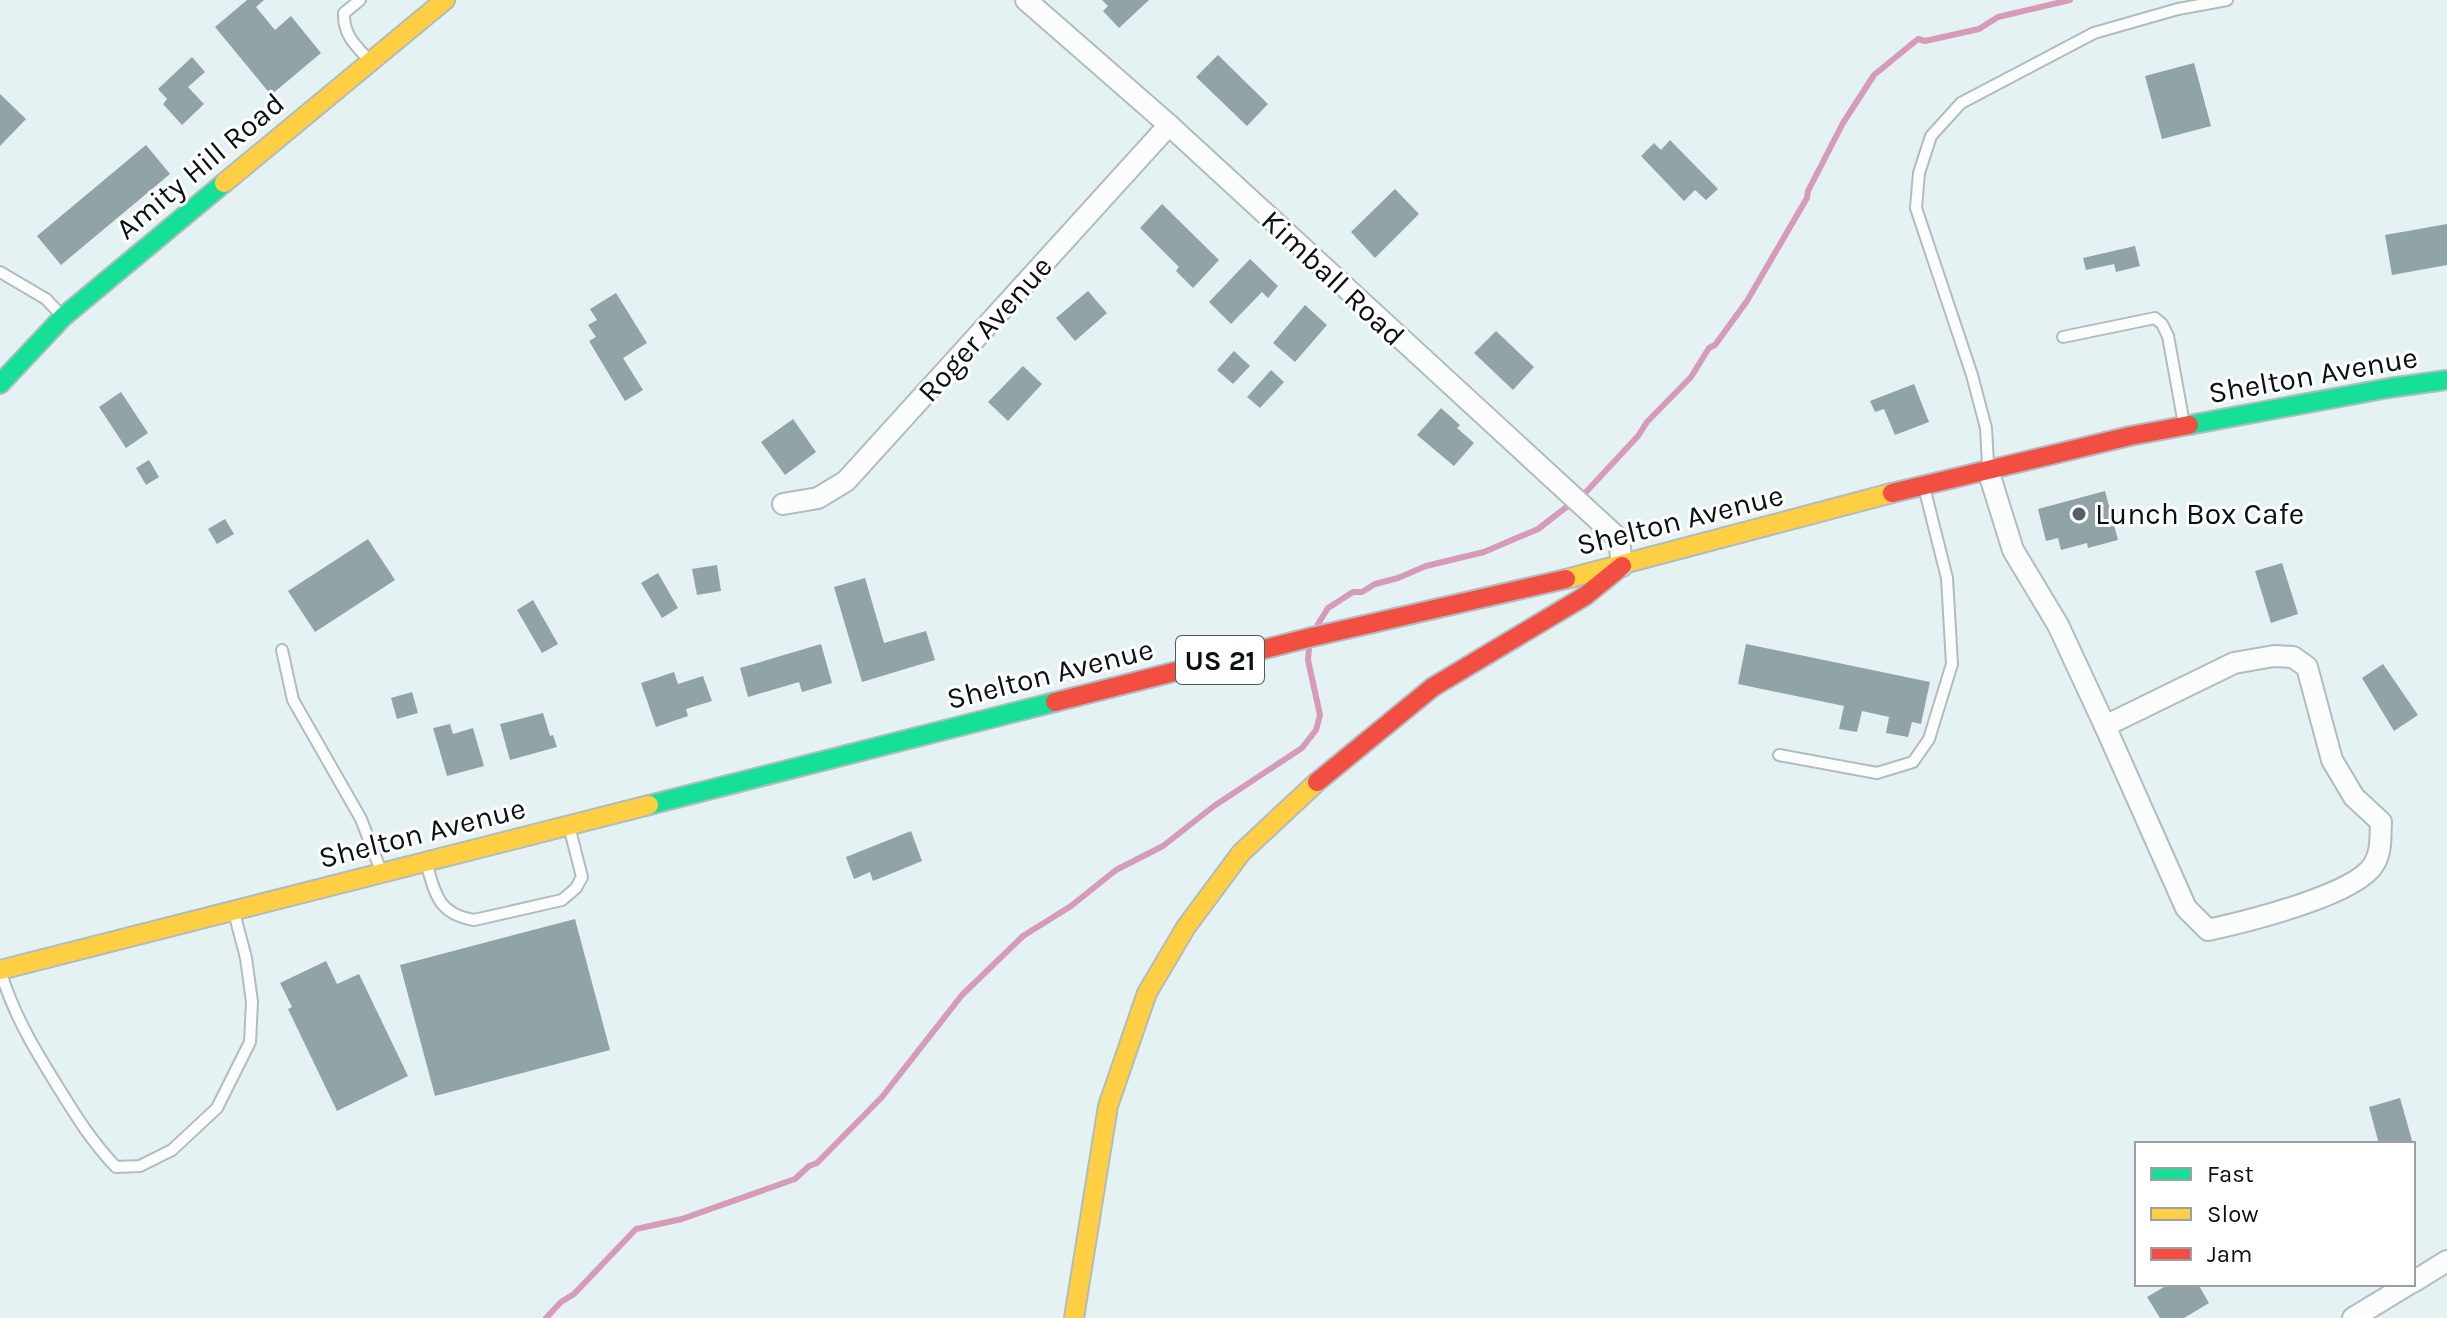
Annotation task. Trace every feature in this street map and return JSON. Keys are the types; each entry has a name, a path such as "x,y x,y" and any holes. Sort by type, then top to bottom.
{"main road":[{"name":"Amity Hill Road","path":"0,384 63,317 445,0"},
{"name":"Shelton Avenue","path":"0,970 1312,637 1622,566 1924,485 2130,436 2447,380"},
{"path":"1074,1318 1108,1106 1147,993 1186,927 1241,853 1329,771 1433,687 1585,596 1622,566"}],"street":[{"name":"Kimball Road","path":"1026,0 1169,125 1619,539 1622,566"},
{"name":"Roger Avenue","path":"783,504 818,498 846,481 1169,125"},
{"path":"1988,470 2013,550 2058,625 2186,908 2208,930 2258,919 2350,886 2374,866 2380,847 2381,822 2354,797 2332,760 2307,667 2293,657 2274,656 2234,663 2105,726"},
{"path":"2415,1281 2447,1261"},
{"path":"2353,1318 2406,1286"}],"lane":[{"path":"360,0 344,13 344,25 349,38 370,62"},
{"path":"1988,470 1986,428 1972,375 1916,208 1919,173 1931,136 1961,103 2094,33 2178,9 2227,0"},
{"path":"0,272 46,299 63,317"},
{"path":"2063,337 2155,318 2168,336 2184,426"},
{"path":"1779,755 1877,773 1913,762 1929,739 1952,664 1947,578 1924,485"},
{"path":"282,650 293,700 361,819 381,873"},
{"path":"426,861 438,900 460,917 474,920 562,900 576,888 582,877 568,825"},
{"path":"0,970 24,1032 92,1143 116,1167 140,1166 172,1150 217,1108 250,1042 252,1002 246,958 234,910"}],"building":[{"path":"247,0 264,0 256,7 275,30 291,16 321,53 271,95 215,27"},
{"path":"1102,0 1149,0 1119,28 1103,11 1108,6"},
{"path":"1218,55 1268,104 1247,126 1196,77"},
{"path":"192,57 205,72 188,87 204,104 182,125 163,104 167,99 158,89"},
{"path":"2194,63 2211,126 2162,139 2145,76"},
{"path":"0,94 26,119 0,146"},
{"path":"1670,140 1718,189 1706,200 1695,190 1684,201 1641,156 1654,143 1661,150"},
{"path":"146,145 170,174 61,265 37,236"},
{"path":"1395,189 1419,214 1375,258 1351,232"},
{"path":"1162,204 1219,260 1193,288 1176,271 1179,267 1140,228"},
{"path":"2447,224 2447,265 2392,275 2385,235"},
{"path":"2135,246 2140,266 2116,272 2114,264 2086,270 2083,258"},
{"path":"1250,259 1278,286 1268,298 1262,292 1231,324 1209,302"},
{"path":"1088,291 1107,313 1075,341 1056,318"},
{"path":"616,293 647,343 623,358 643,390 625,401 589,341 596,337 588,325 597,320 590,309"},
{"path":"1305,305 1327,325 1295,362 1273,343"},
{"path":"1496,331 1534,367 1513,390 1474,353"},
{"path":"1234,351 1250,366 1233,384 1217,370"},
{"path":"1023,366 1042,384 1008,421 988,402"},
{"path":"1271,370 1284,382 1260,408 1247,397"},
{"path":"1914,384 1929,422 1895,435 1884,409 1875,412 1870,401"},
{"path":"121,392 148,433 126,448 99,407"},
{"path":"1441,408 1474,443 1454,466 1417,435"},
{"path":"793,419 816,452 785,475 761,442"},
{"path":"149,460 159,477 146,485 136,468"},
{"path":"2105,491 2118,540 2088,548 2087,543 2061,550 2058,538 2046,541 2038,509"},
{"path":"225,519 234,534 217,544 208,529"},
{"path":"368,539 395,580 315,632 288,591"},
{"path":"2282,563 2298,614 2271,623 2255,571"},
{"path":"717,565 721,591 697,595 692,569"},
{"path":"658,573 678,608 662,618 641,583"},
{"path":"865,578 884,643 926,631 935,660 862,682 834,587"},
{"path":"533,600 558,644 542,653 517,610"},
{"path":"821,644 832,683 802,692 799,682 748,697 740,668"},
{"path":"1746,644 1930,682 1921,724 1912,722 1908,737 1886,733 1889,717 1862,711 1857,732 1839,729 1844,706 1738,684"},
{"path":"2383,664 2418,715 2394,731 2362,678"},
{"path":"674,672 678,684 703,676 712,701 686,709 688,716 656,727 641,683"},
{"path":"412,692 418,713 397,719 391,698"},
{"path":"543,713 557,747 510,760 500,724"},
{"path":"450,724 453,734 473,728 484,766 447,776 433,728"},
{"path":"911,831 922,861 873,881 870,872 854,879 846,857"},
{"path":"575,919 610,1050 435,1096 400,965"},
{"path":"326,961 337,984 359,974 408,1076 337,1111 288,1009 292,1007 280,983"},
{"path":"2400,1098 2412,1142 2378,1142 2369,1107"},
{"path":"2166,1286 2199,1286 2209,1303 2184,1318 2160,1318 2147,1297"}],"waterway":[{"path":"1318,624 1328,608 1353,592 1362,592 1375,584 1426,566 1484,552 1538,529 1586,492 1691,377 1709,348 1715,345 1747,301 1807,198 1843,123 1874,75 1918,39 1925,41 1979,29 1998,17 2070,0"},
{"path":"546,1318 574,1294 636,1229 682,1219 795,1179 817,1163 882,1097 962,995 1023,936 1071,906 1116,870 1163,846 1214,806 1302,748 1316,730 1320,715 1308,660 1309,649"}],"traffic: fast":[{"path":"0,384 63,317 224,183"},
{"path":"2189,425 2447,380"},
{"path":"649,805 1055,702"}],"traffic: slow":[{"path":"224,183 445,0"},
{"path":"1566,579 1892,493"},
{"path":"1074,1318 1108,1106 1147,993 1186,927 1241,853 1317,782"},
{"path":"0,970 649,805"}],"traffic: jam":[{"path":"1892,493 2130,436 2189,425"},
{"path":"1317,782 1433,687 1585,596 1622,566"},
{"path":"1055,702 1312,637 1566,579"}],"place":[{"name":"Lunch Box Cafe","path":"2079,514"}]}
